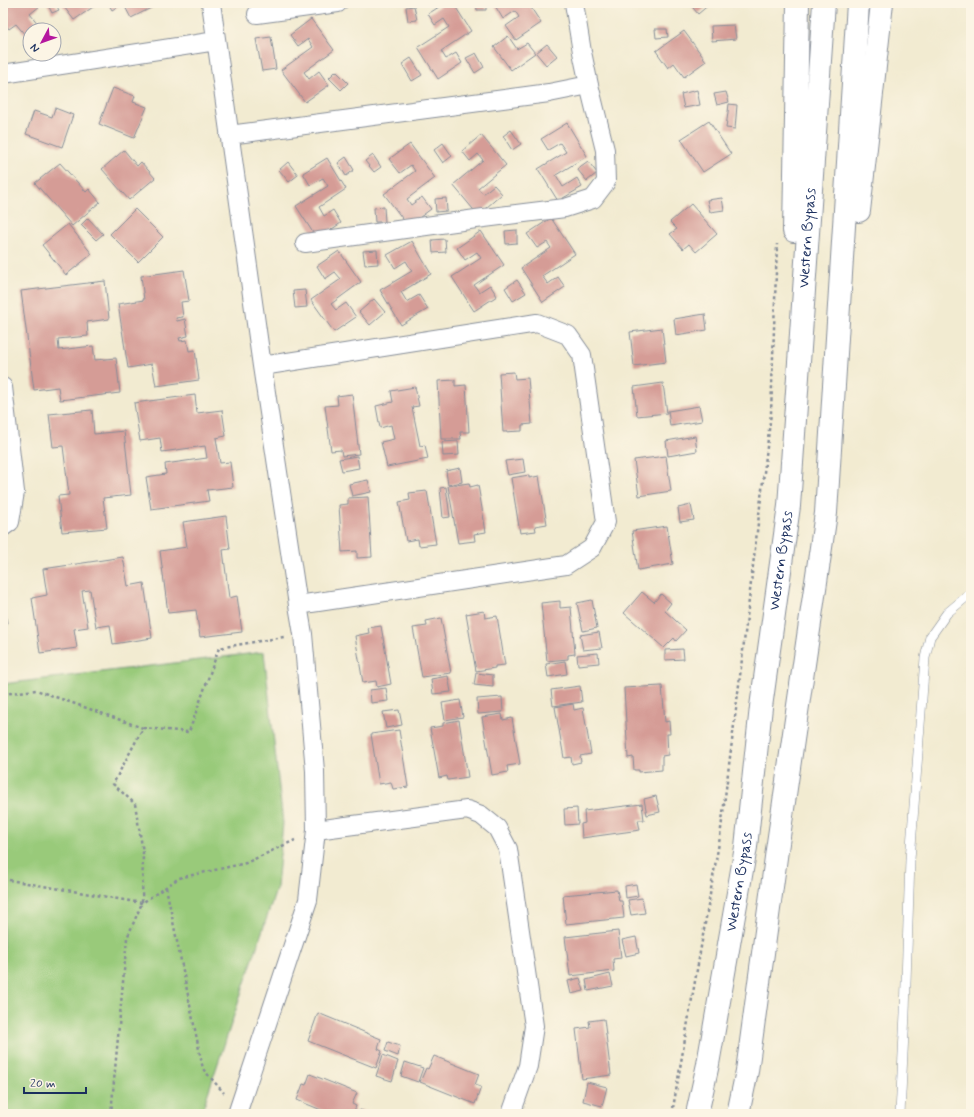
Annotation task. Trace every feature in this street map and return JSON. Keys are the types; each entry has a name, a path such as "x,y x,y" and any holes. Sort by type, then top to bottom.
{"highway":[{"path":"789,506 798,3"},
{"name":"Western Bypass","path":"697,1114 708,1064 746,847 761,707 789,506 824,3"},
{"path":"826,513 858,3"},
{"path":"738,1114 747,1071 826,513 882,3"}],"street":[{"path":"211,3 262,366 303,634 315,771 316,830 308,900 238,1112"},
{"path":"257,14 338,3"},
{"path":"305,243 566,208 592,199 606,182 605,150 582,52 574,3"},
{"path":"3,74 216,41"},
{"path":"229,135 549,93 589,85"},
{"path":"262,366 537,323 568,335 582,355 606,522 592,548 566,564 298,605"},
{"path":"3,387 14,492 10,522 3,527"},
{"path":"316,830 467,810 481,815 496,828 508,849 534,1026 528,1066 511,1114"}],"lane":[{"path":"900,1114 910,860 925,658 930,637 947,614 971,593"}],"path":[{"path":"672,1114 720,838 738,693 771,413 777,239"},
{"path":"3,694 36,690 143,728 189,732 219,648 303,634"},
{"path":"111,1114 127,938 142,903 143,852 135,804 113,784 143,728"},
{"path":"3,879 142,903 179,878 246,863 316,830"},
{"path":"166,886 203,1069 238,1112"}],"green space":[{"path":"264,652 283,823 277,887 201,1114 3,1114 3,684"}],"building":[{"path":"3,3 38,3 40,6 30,14 37,22 22,22 22,31 16,24 9,29 3,22"},
{"path":"47,3 55,3 59,10 52,13"},
{"path":"61,3 94,3 96,5 74,20"},
{"path":"108,3 118,3 120,5 112,10"},
{"path":"123,3 156,3 157,5 131,18"},
{"path":"445,3 453,3 471,31 441,51 446,59 456,53 462,63 438,79 418,47 449,27 444,19 435,25 428,14"},
{"path":"476,3 486,3 486,10 477,10"},
{"path":"528,3 541,23 516,40 506,26 519,17 515,11 503,19 494,4"},
{"path":"538,3 547,3 547,6 538,7"},
{"path":"689,3 711,3 698,14"},
{"path":"414,6 417,20 408,21 406,7"},
{"path":"311,19 334,50 304,72 309,79 319,71 329,85 305,102 281,70 313,47 308,39 298,46 290,35"},
{"path":"734,25 736,39 712,41 711,26"},
{"path":"655,29 667,29 668,37 656,38"},
{"path":"684,31 706,61 684,77 674,63 668,68 656,51"},
{"path":"508,36 517,49 527,43 535,53 511,70 494,47"},
{"path":"271,37 276,69 262,71 256,39"},
{"path":"547,44 557,56 546,65 536,53"},
{"path":"476,53 484,67 475,73 466,58"},
{"path":"411,58 422,75 412,81 402,64"},
{"path":"336,71 348,83 341,90 329,78"},
{"path":"113,88 135,96 133,102 147,107 134,138 99,124"},
{"path":"697,90 700,105 684,108 681,94"},
{"path":"726,92 729,102 717,105 714,94"},
{"path":"729,104 737,105 735,129 726,128"},
{"path":"55,108 73,115 62,147 26,134 34,111 52,117"},
{"path":"709,121 731,154 703,172 681,139"},
{"path":"567,123 587,156 556,175 563,187 577,178 582,187 558,201 538,169 566,152 560,143 548,150 541,139"},
{"path":"511,130 521,144 512,150 503,136"},
{"path":"481,135 506,165 478,188 483,194 494,185 502,194 478,215 453,185 483,160 478,154 470,161 462,151"},
{"path":"443,143 452,156 443,163 434,150"},
{"path":"410,144 435,178 407,199 411,205 422,197 431,209 408,226 384,194 415,171 411,165 400,173 389,159"},
{"path":"124,150 137,166 141,162 155,178 129,200 102,169"},
{"path":"373,155 381,167 374,172 365,161"},
{"path":"346,157 354,170 346,176 338,163"},
{"path":"327,158 346,189 319,207 324,216 333,210 341,223 317,239 296,206 328,186 323,178 310,185 303,173"},
{"path":"588,161 597,173 587,181 577,169"},
{"path":"288,162 298,175 289,182 279,170"},
{"path":"60,163 86,192 89,189 100,202 72,226 35,183"},
{"path":"446,198 447,211 436,212 435,199"},
{"path":"722,198 724,210 710,212 707,200"},
{"path":"691,204 717,234 696,252 689,244 683,249 670,234 677,229 670,222"},
{"path":"384,207 385,222 375,222 374,208"},
{"path":"135,209 163,237 138,262 110,234"},
{"path":"88,218 103,234 96,240 81,225"},
{"path":"551,218 575,254 542,276 548,284 558,277 565,287 543,302 521,268 551,248 547,242 537,248 527,234"},
{"path":"68,224 92,254 66,275 42,245"},
{"path":"517,230 517,243 506,244 505,231"},
{"path":"481,231 504,265 474,285 479,292 490,285 497,296 474,311 452,277 481,258 477,252 465,260 457,248"},
{"path":"445,239 446,252 433,253 432,240"},
{"path":"412,241 431,274 401,292 407,302 419,295 428,309 401,325 380,290 412,271 406,261 395,268 387,255"},
{"path":"377,250 378,264 365,265 363,251"},
{"path":"339,251 361,282 331,304 336,310 346,303 356,317 334,332 311,300 341,279 335,272 325,279 317,266"},
{"path":"184,270 189,301 181,302 183,317 176,318 177,321 185,319 188,336 179,338 180,341 187,340 189,351 195,350 199,380 156,386 152,364 128,368 118,304 144,300 141,276"},
{"path":"517,280 526,293 513,301 505,288"},
{"path":"105,281 109,319 87,322 88,336 58,339 59,350 93,346 95,360 116,358 120,393 60,400 58,387 34,390 21,291"},
{"path":"305,290 307,307 295,308 293,291"},
{"path":"374,299 385,312 370,325 359,312"},
{"path":"705,314 707,330 676,335 674,319"},
{"path":"662,328 666,362 634,366 630,332"},
{"path":"514,372 515,379 528,378 532,424 522,425 522,431 503,432 499,373"},
{"path":"455,380 455,386 466,385 469,432 460,432 461,439 441,439 438,381"},
{"path":"663,383 667,413 637,416 634,387"},
{"path":"415,387 419,406 412,407 420,446 425,445 428,459 387,467 381,442 394,439 391,425 380,428 376,406 393,402 391,391"},
{"path":"352,394 359,454 342,456 341,450 331,451 325,406 338,405 337,396"},
{"path":"195,395 197,413 222,410 226,436 216,438 220,463 230,462 233,487 207,490 209,501 151,509 146,477 166,474 165,464 207,458 205,446 162,452 160,438 140,441 134,403"},
{"path":"699,406 702,421 670,426 668,411"},
{"path":"92,410 94,434 124,431 131,495 103,498 107,528 62,532 58,496 69,495 63,446 53,447 49,414"},
{"path":"695,436 697,451 668,456 666,441"},
{"path":"458,441 459,455 443,456 442,442"},
{"path":"357,456 359,468 342,471 339,459"},
{"path":"666,456 671,491 639,496 634,460"},
{"path":"523,459 525,472 508,475 505,461"},
{"path":"460,468 462,482 448,485 446,471"},
{"path":"529,475 529,478 539,476 547,524 535,526 536,531 520,533 511,478"},
{"path":"368,480 371,492 352,496 349,484"},
{"path":"469,483 470,487 478,485 486,532 474,534 475,541 458,543 448,486"},
{"path":"446,487 450,517 443,518 440,488"},
{"path":"427,491 436,544 419,546 418,539 406,541 399,502 410,500 409,493"},
{"path":"368,497 372,557 357,558 357,551 342,552 339,505 348,504 348,498"},
{"path":"691,505 694,520 680,522 678,508"},
{"path":"226,516 230,549 223,550 229,598 237,596 242,632 200,637 196,610 168,613 160,551 187,547 183,522"},
{"path":"667,526 673,564 638,570 632,531"},
{"path":"123,557 128,586 144,583 152,638 113,644 110,625 96,627 90,590 82,591 88,627 74,629 77,648 40,653 32,598 47,595 43,569"},
{"path":"642,592 654,602 661,594 671,603 665,611 686,630 676,641 674,638 664,648 624,613"},
{"path":"592,600 597,628 583,631 577,603"},
{"path":"560,601 560,608 571,607 575,654 568,655 568,659 547,661 541,603"},
{"path":"4,604 7,623 3,624 3,605"},
{"path":"484,611 485,618 497,616 505,665 476,671 466,614"},
{"path":"441,618 451,673 422,677 413,628 427,626 426,621"},
{"path":"381,626 391,684 377,687 376,681 363,683 355,636 369,633 368,628"},
{"path":"599,632 602,648 583,650 580,635"},
{"path":"683,649 684,659 665,660 665,650"},
{"path":"598,653 599,663 578,665 577,655"},
{"path":"565,661 567,674 548,677 546,664"},
{"path":"476,673 493,675 493,687 474,685"},
{"path":"448,676 451,692 433,694 431,679"},
{"path":"580,686 582,702 553,706 551,690"},
{"path":"662,686 665,722 669,721 670,734 667,734 668,755 662,756 662,770 639,772 639,770 634,770 633,757 628,758 624,688"},
{"path":"386,688 388,701 371,703 370,690"},
{"path":"502,697 503,712 478,714 477,699"},
{"path":"460,700 463,717 445,720 442,703"},
{"path":"573,704 574,710 583,708 591,754 580,756 581,762 572,764 571,757 564,758 555,707"},
{"path":"399,710 402,725 386,728 383,712"},
{"path":"502,714 503,720 512,718 520,764 507,766 508,772 492,775 482,717"},
{"path":"459,720 468,777 448,780 447,776 439,778 430,728 443,726 443,723"},
{"path":"399,730 408,787 393,789 391,782 379,784 371,734"},
{"path":"656,796 660,812 647,815 644,799"},
{"path":"642,804 644,820 638,820 640,830 582,838 581,824 585,823 584,811"},
{"path":"577,808 578,824 565,825 564,809"},
{"path":"636,884 638,896 626,898 625,886"},
{"path":"617,890 619,901 622,901 624,918 566,924 563,895"},
{"path":"642,898 645,913 631,915 628,900"},
{"path":"618,931 621,958 613,959 614,971 570,976 565,937"},
{"path":"636,937 639,953 626,956 622,940"},
{"path":"610,974 613,986 588,991 586,980"},
{"path":"580,978 584,991 571,994 568,981"},
{"path":"318,1013 381,1039 378,1049 382,1051 376,1068 308,1041"},
{"path":"604,1019 611,1075 582,1079 576,1029 590,1027 589,1021"},
{"path":"388,1042 400,1046 398,1056 385,1051"},
{"path":"383,1055 398,1061 392,1081 376,1076"},
{"path":"434,1056 479,1074 475,1085 481,1087 475,1104 420,1082 426,1068 428,1069"},
{"path":"405,1062 423,1068 418,1082 401,1076"},
{"path":"310,1074 357,1093 352,1104 356,1106 353,1114 331,1114 297,1100 303,1084 306,1085"},
{"path":"587,1082 607,1087 602,1106 583,1101"},
{"path":"360,1110 370,1114 358,1114"}]}
